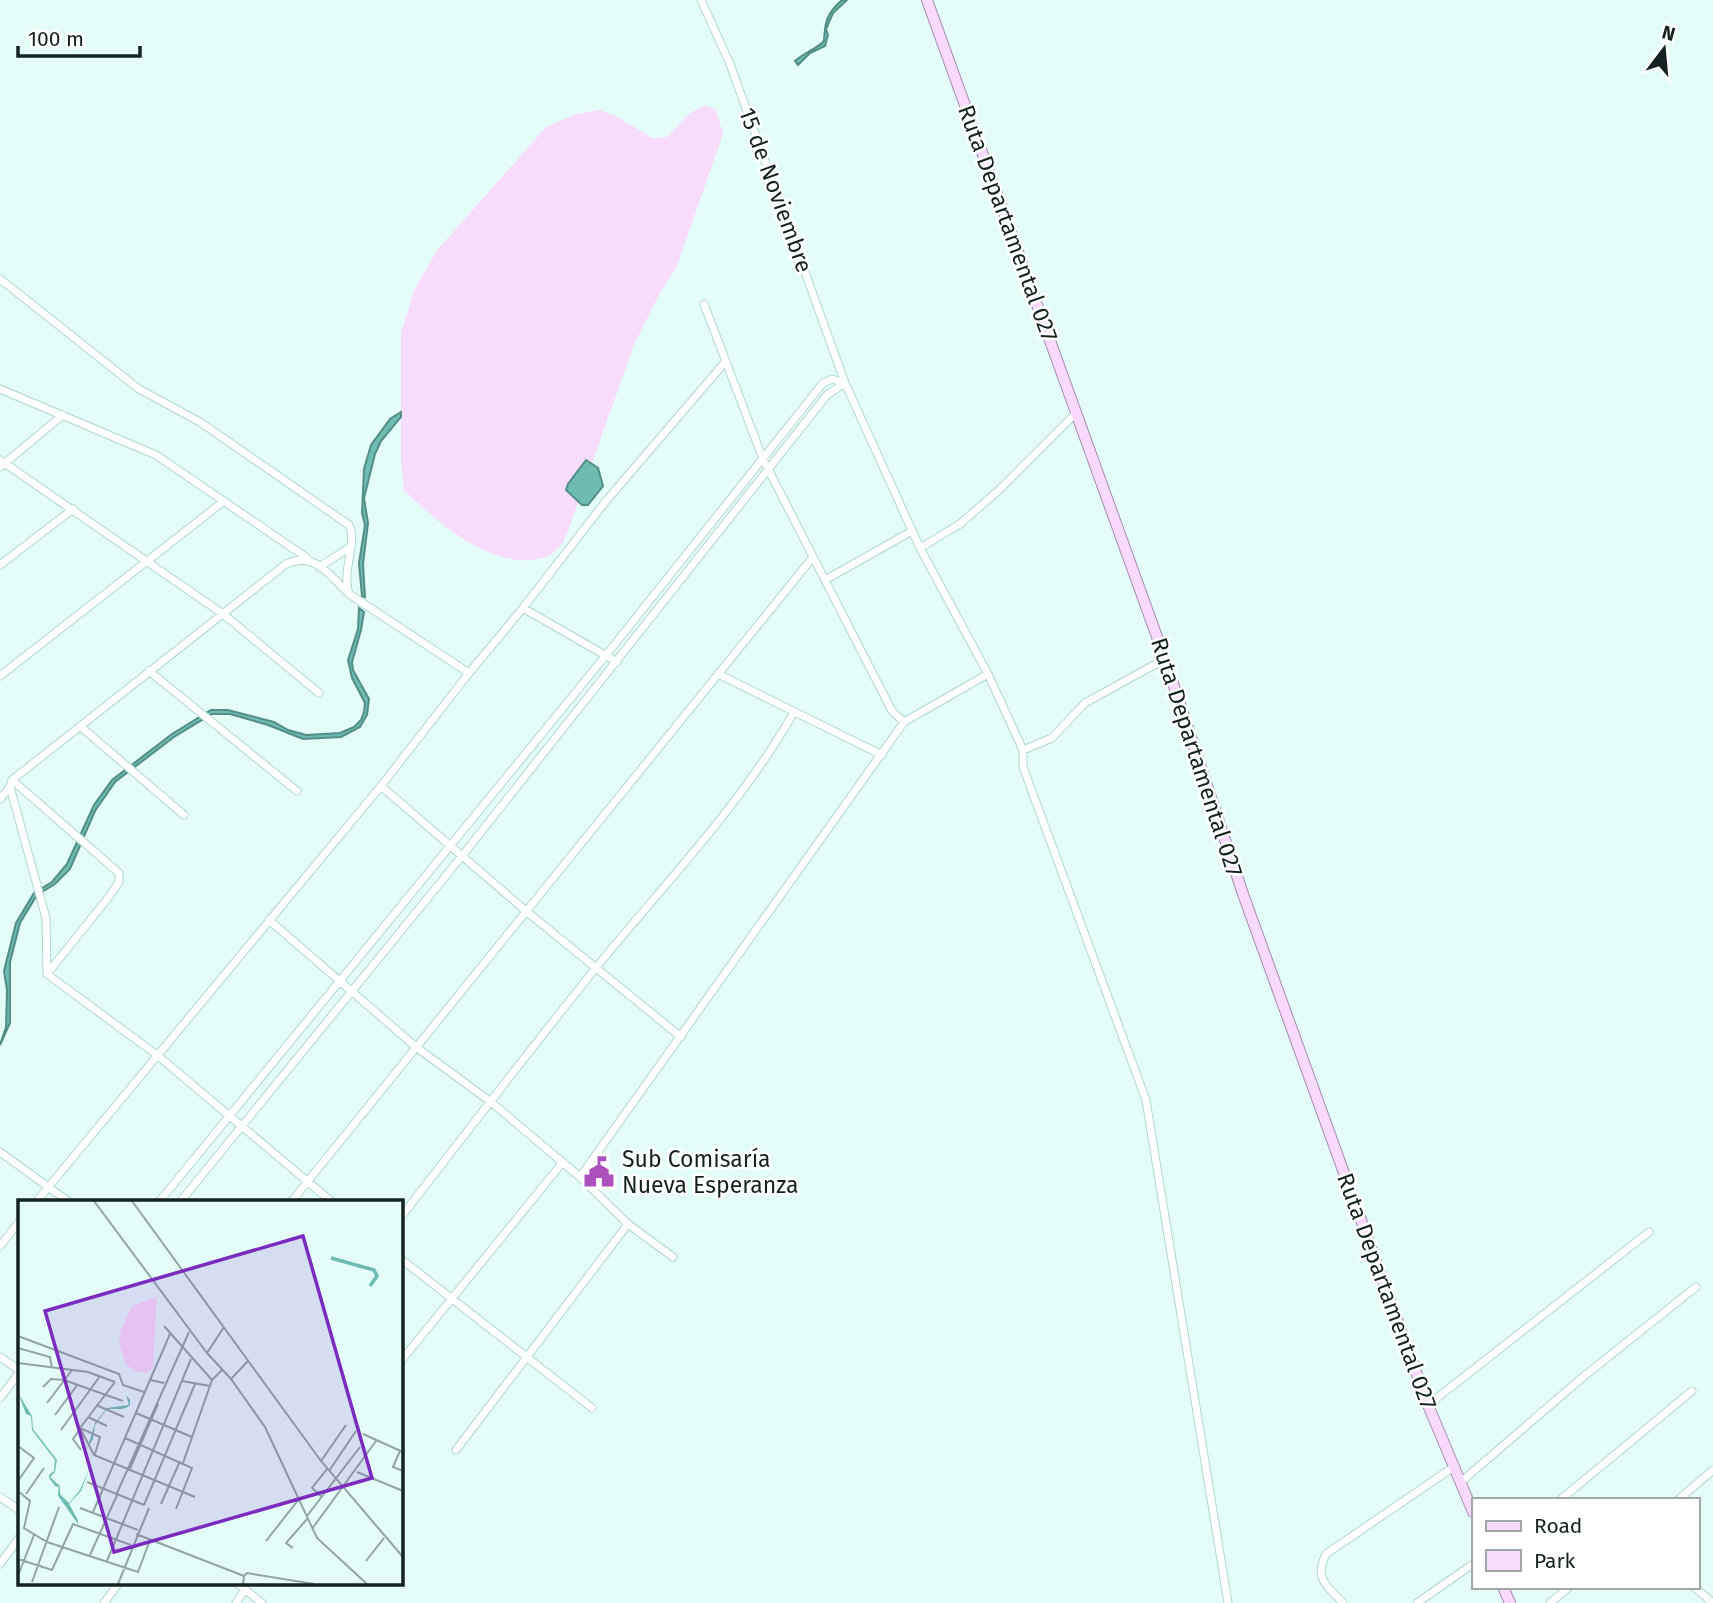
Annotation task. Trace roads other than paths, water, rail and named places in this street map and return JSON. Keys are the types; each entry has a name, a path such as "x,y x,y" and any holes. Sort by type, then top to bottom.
{"main road":[{"name":"Ruta Departamental 027","path":"927,0 1165,659 1243,894 1428,1405 1472,1509"}],"street":[{"name":"15 de Noviembre","path":"701,0 730,64 845,383 920,548 988,674 1023,750 1023,767 1146,1100 1226,1602"},
{"path":"0,279 139,390 200,422 346,523 352,529 346,584 349,594"},
{"path":"704,304 763,459 892,711 904,722"},
{"path":"38,1200 381,786 606,500 726,361"},
{"path":"161,1200 607,654 823,383 832,379 845,383"},
{"path":"182,1200 462,856 827,396 845,383"},
{"path":"0,388 156,455 319,567 349,594 469,673"},
{"path":"920,548 960,524 1076,413"},
{"path":"63,415 2,463 223,614 319,693"},
{"path":"0,676 223,501"},
{"path":"0,565 73,509"},
{"path":"825,579 912,531"},
{"path":"319,567 349,548"},
{"path":"293,1200 813,557"},
{"path":"0,799 11,784 80,726 286,564 297,559 309,560"},
{"path":"523,608 617,662"},
{"path":"1023,750 1052,738 1085,702 1165,659"},
{"path":"149,671 297,791"},
{"path":"718,674 881,755"},
{"path":"580,1177 904,722 988,674"},
{"path":"402,1216 596,968 717,826 770,755 794,712"},
{"path":"80,726 184,815"},
{"path":"11,784 119,873 119,882 108,898 47,974"},
{"path":"11,784 46,918 47,974"},
{"path":"381,786 526,911 681,1037"},
{"path":"269,920 416,1047 491,1102 563,1162 628,1224 673,1257"},
{"path":"47,974 157,1055 329,1200"},
{"path":"0,1152 66,1200"},
{"path":"402,1360 563,1162"},
{"path":"0,1245 18,1223"},
{"path":"456,1450 628,1224"},
{"path":"1428,1405 1649,1232"},
{"path":"402,1260 592,1408"},
{"path":"1462,1482 1583,1377 1696,1287"},
{"path":"0,1357 18,1370"},
{"path":"0,1398 18,1372"},
{"path":"1562,1498 1692,1391"},
{"path":"1343,1603 1322,1581 1320,1568 1326,1554 1455,1466"},
{"path":"1680,1498 1713,1470"},
{"path":"0,1497 18,1509"},
{"path":"0,1564 18,1539"},
{"path":"1417,1603 1472,1565"},
{"path":"104,1603 114,1586"},
{"path":"236,1603 242,1586 262,1603"},
{"path":"1550,1603 1567,1589"},
{"path":"1696,1589 1713,1603"}],"place":[{"name":"Sub Comisaría Nueva Esperanza","path":"599,1172"}]}
